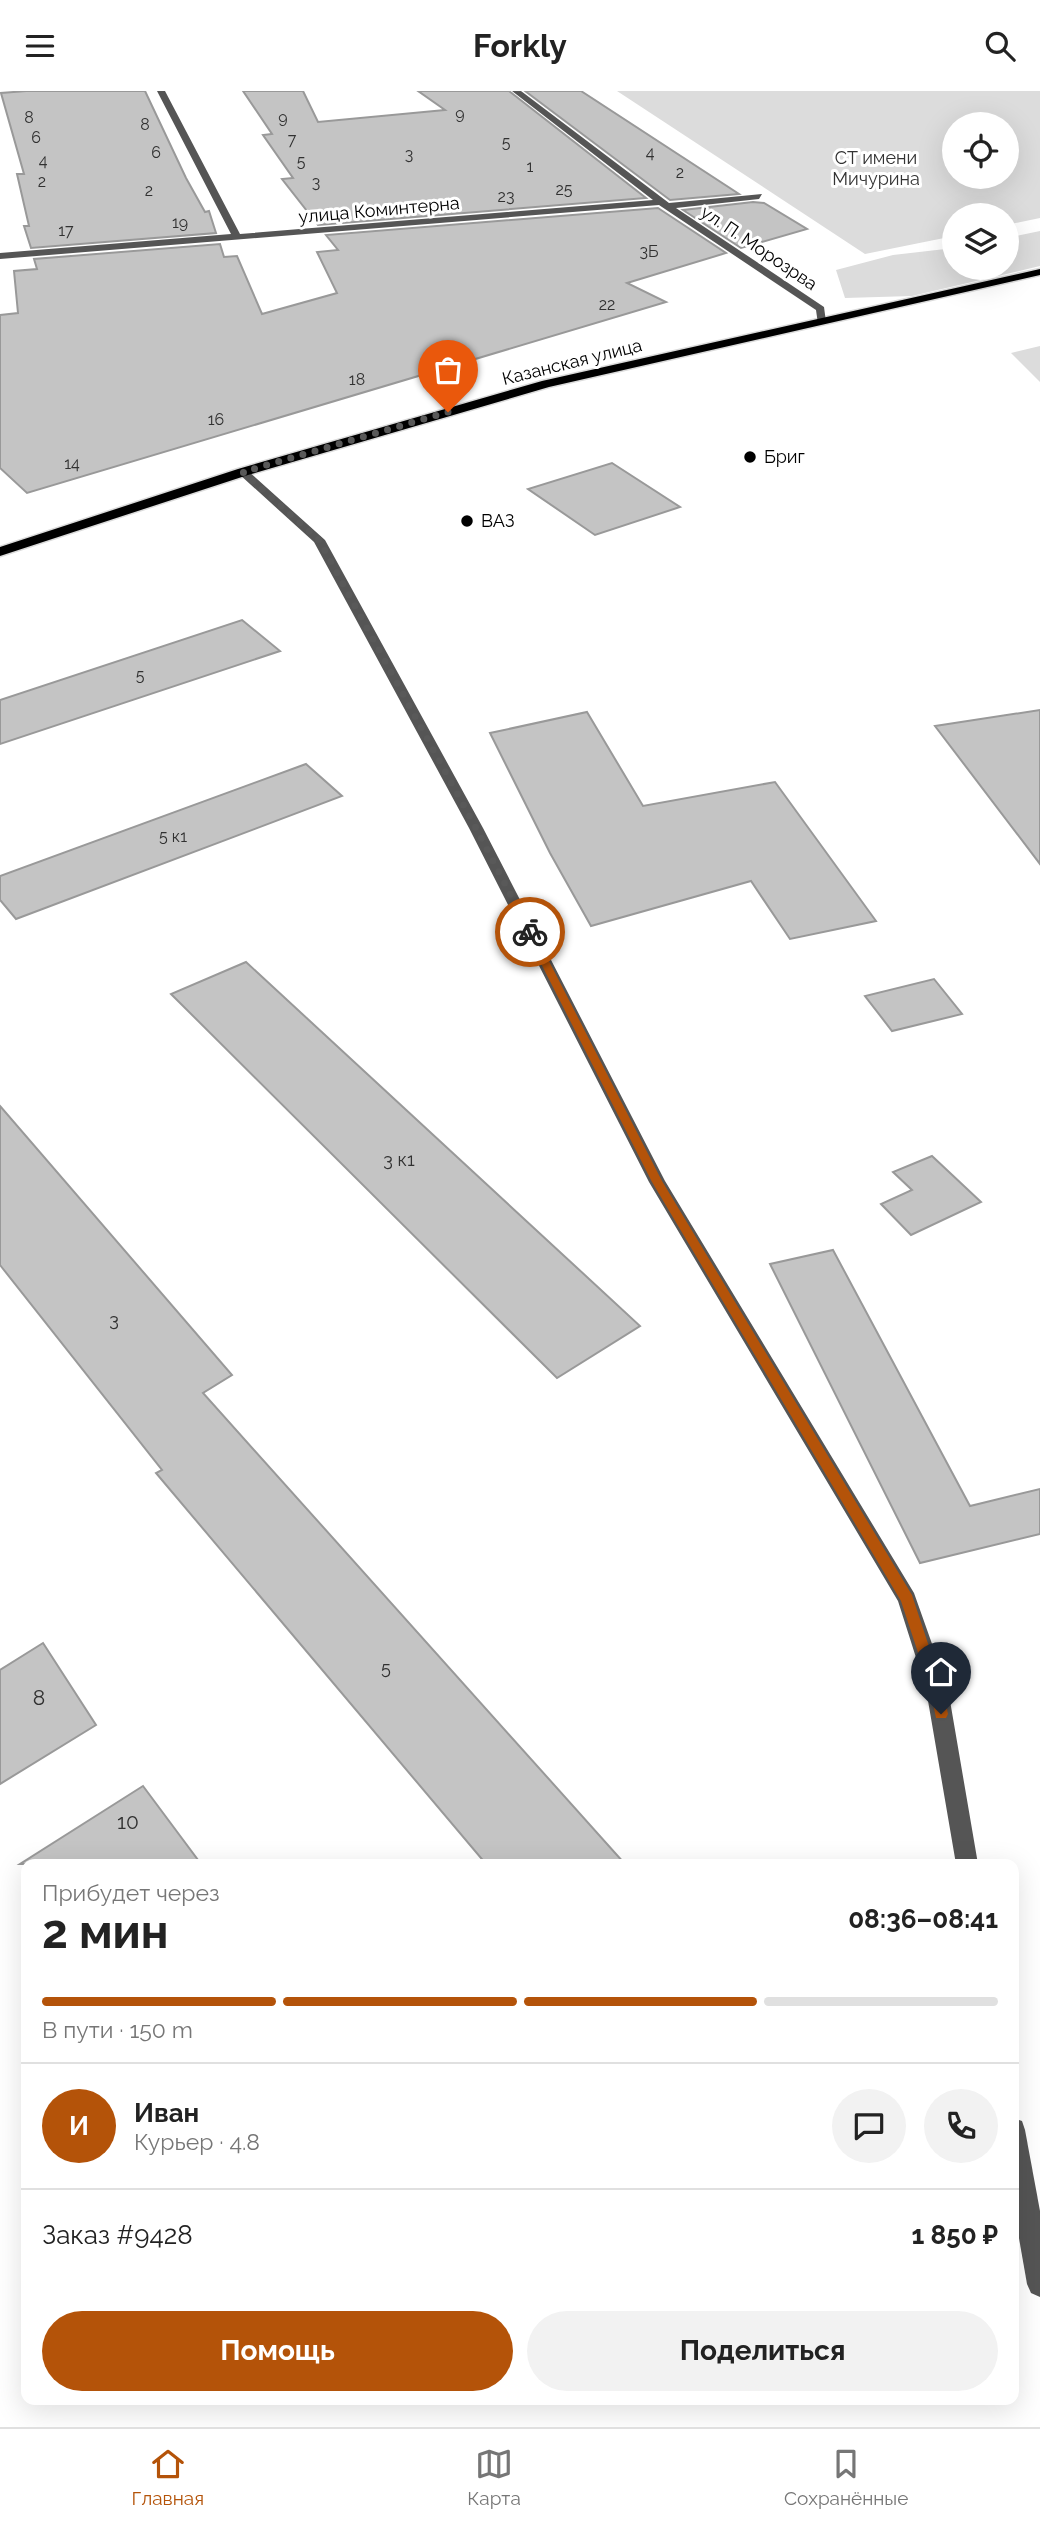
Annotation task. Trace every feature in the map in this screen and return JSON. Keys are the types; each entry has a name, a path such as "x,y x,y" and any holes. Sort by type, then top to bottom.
{"highway":[{"name":"Казанская улица","path":"0,552 243,472 547,384 1040,272"}],"street":[{"path":"161,91 237,237"},
{"path":"516,91 665,204"},
{"name":"улица Коминтерна","path":"0,256 759,196"},
{"name":"ул. П. Морозрва","path":"665,204 821,309 821,322"},
{"path":"243,472 319,540 476,828 657,1182 907,1599 937,1689 966,1859"},
{"path":"1019,2164 1040,2284"}],"green space":[{"name":"СТ имени Мичурина","path":"617,91 1040,91 1040,218 1019,222 1019,203 942,203 942,238 865,254"},
{"path":"1040,231 1040,266 1019,271 1019,235"},
{"path":"942,249 942,280 980,280 912,296 845,298 836,270 893,255"},
{"path":"1040,346 1040,382 1011,353"}],"building":[{"path":"145,91 186,178 205,212 209,211 216,233 31,248 24,226 29,226 17,174 24,174 1,93"},
{"path":"243,91 303,91 318,122 445,110 418,91 509,91 646,198 318,225 282,179 293,178 263,135 272,134"},
{"path":"525,91 581,91 739,194 670,200"},
{"path":"764,203 807,229 741,248 683,210"},
{"path":"658,208 726,253 627,283 666,302 27,493 0,468 0,315 18,313 14,271 37,269 34,259 220,244 224,257 237,256 262,314 337,293 317,252 338,250 326,235"},
{"path":"612,463 680,507 595,535 528,489"},
{"path":"242,620 280,651 0,744 0,700"},
{"path":"1040,710 1040,864 935,726"},
{"path":"587,712 643,806 775,782 876,921 790,939 751,881 591,926 550,853 490,733"},
{"path":"306,764 342,796 16,919 0,900 0,876"},
{"path":"246,962 640,1326 557,1378 171,994"},
{"path":"934,979 962,1014 892,1031 865,996"},
{"path":"0,1106 232,1375 203,1393 621,1859 482,1859 156,1473 162,1470 0,1265"},
{"path":"932,1156 981,1202 911,1235 881,1204 912,1190 893,1172"},
{"path":"833,1250 970,1506 1040,1489 1040,1534 920,1563 770,1264"},
{"path":"43,1643 96,1725 0,1784 0,1670"},
{"path":"143,1786 197,1859 28,1859"}],"way so far":[{"path":"448,412 243,472 319,540 530,932"}],"place":[{"name":"Бриг","path":"750,457"},
{"name":"ВАЗ","path":"467,521"}],"route":[{"path":"530,932 657,1182 907,1599 937,1689 941,1714"}]}
